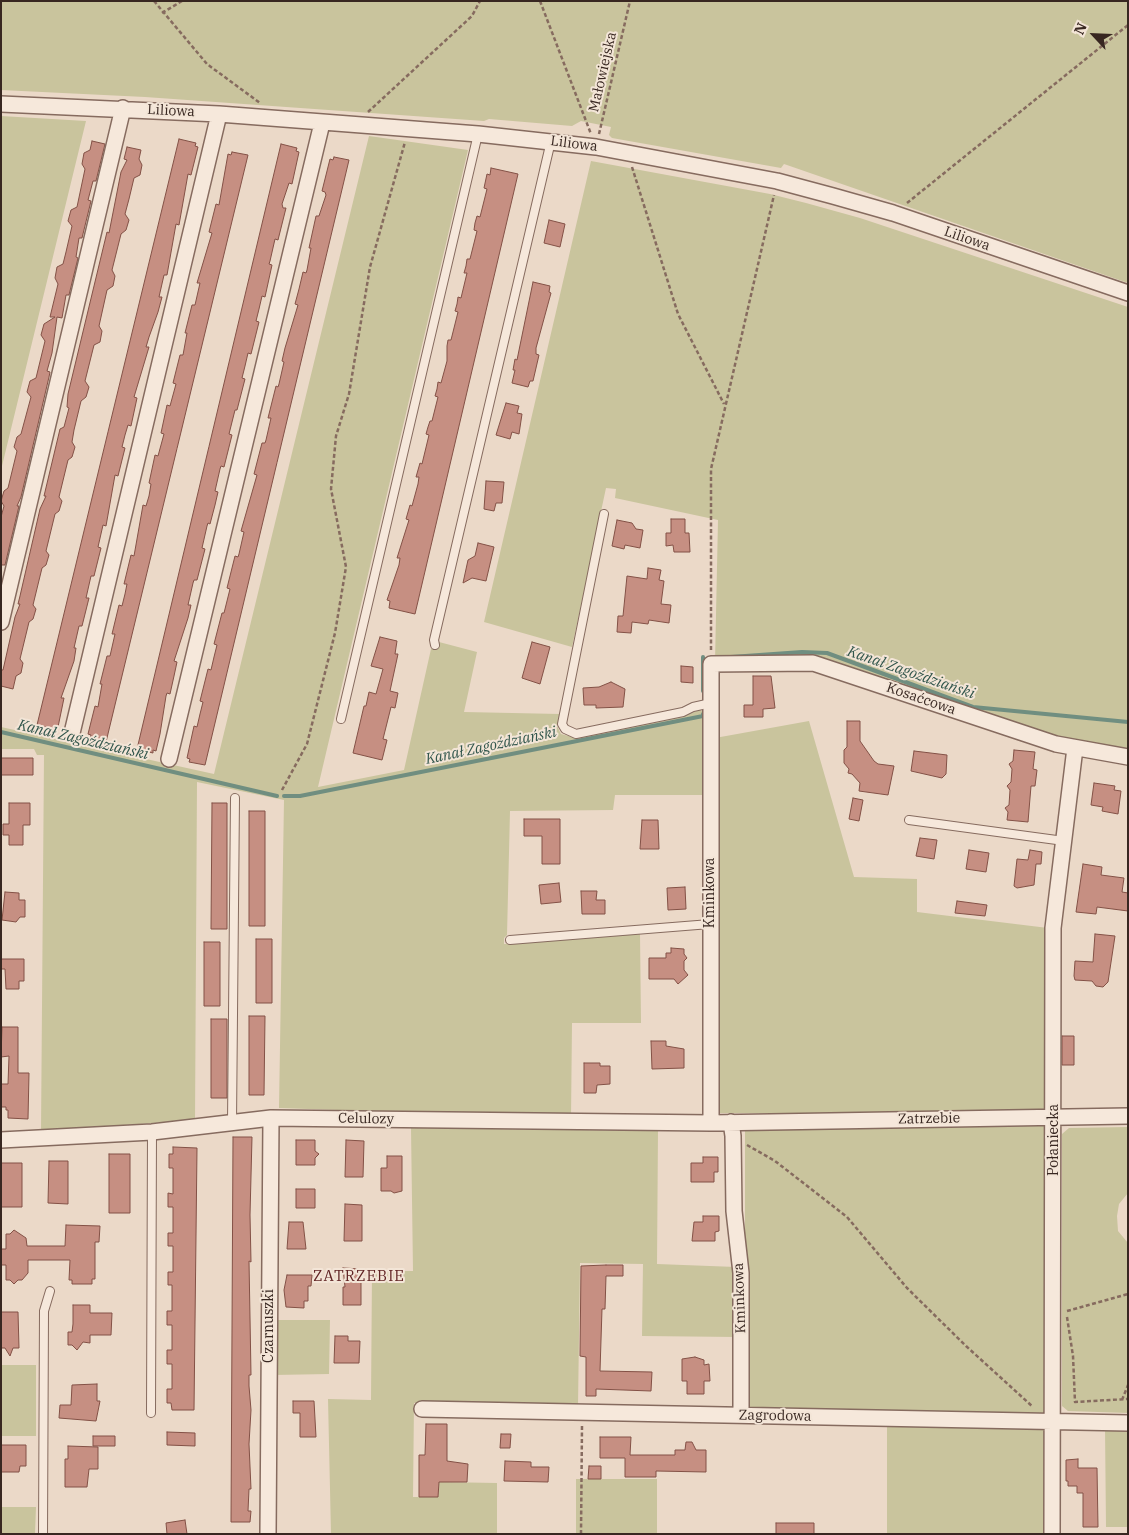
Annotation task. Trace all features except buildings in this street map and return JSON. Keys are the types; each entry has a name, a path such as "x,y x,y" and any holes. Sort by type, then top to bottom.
{"street":[{"name":"Liliowa","path":"1,104 123,108 219,114 478,134 596,147 777,181 893,214 1128,292"},
{"path":"1,622 123,108"},
{"path":"72,734 219,114"},
{"path":"169,759 322,123"},
{"name":"Kosaćcowa","path":"711,664 813,663 1056,744 1128,757"},
{"name":"Kminkowa","path":"711,664 711,1123"},
{"name":"Połaniecka","path":"1052,1534 1053,928 1075,748"},
{"name":"Zatrzebie","path":"732,1129 1128,1116"},
{"name":"Celulozy","path":"1,1140 152,1132 271,1118 711,1123 732,1129"},
{"name":"Czarnuszki","path":"268,1534 271,1118"},
{"name":"Kminkowa","path":"732,1129 734,1212 741,1273 741,1415"},
{"name":"Zagrodowa","path":"422,1409 1128,1423"}],"lane":[{"path":"341,719 478,134"},
{"path":"435,645 434,640 550,141"},
{"path":"604,514 562,724 565,730 576,734 683,712 692,707 711,703"},
{"path":"232,1122 235,798"},
{"path":"909,820 1064,841"},
{"path":"510,940 710,924"},
{"path":"151,1413 152,1132"},
{"path":"42,1534 44,1311 50,1291"}],"path":[{"path":"154,1 162,13 207,64 267,109 266,118"},
{"path":"162,13 182,1"},
{"path":"354,125 472,16 480,1"},
{"path":"540,1 596,147"},
{"name":"Małowiejska","path":"596,147 630,1"},
{"path":"893,214 1128,25"},
{"path":"282,790 307,744 335,632 346,567 331,489 336,436 349,394 370,267 409,129"},
{"path":"628,153 678,314 725,405"},
{"path":"711,664 711,469 777,181"},
{"path":"732,1129 847,1217 920,1301 1021,1398 1052,1421"},
{"path":"1128,1294 1066,1312 1073,1356 1075,1402 1128,1399"},
{"path":"1122,1400 1128,1385"},
{"path":"581,1534 582,1412"}],"shaded area":[{"path":"1,1 1128,1 1128,283 784,164 781,168 612,138 609,135 611,127 581,121 572,126 145,97 1,90"},
{"path":"1,116 86,121 1,470"},
{"path":"369,136 468,150 318,787 404,770 431,649 439,642 477,652 464,712 560,714 557,726 561,734 572,737 682,717 699,710 706,712 706,795 615,795 613,810 510,811 507,935 504,938 504,944 640,934 641,1023 572,1023 571,1118 279,1108 284,800 197,782 195,1120 41,1131 44,755 37,755 34,749 1,749 1,727 214,774"},
{"path":"591,161 770,194 806,203 860,218 1128,307 1128,750 1059,737 892,682 811,659 715,662 718,520 615,498 616,489 606,488 572,647 484,622"},
{"path":"809,721 854,877 917,879 917,912 1048,928 1049,1103 1039,1114 716,1113 715,738"},
{"path":"1048,1123 1049,1416 745,1410 745,1130"},
{"path":"1128,1127 1128,1193 1119,1204 1117,1216 1118,1231 1128,1243 1128,1413 1068,1411 1062,1406 1062,1134 1069,1128"},
{"path":"411,1128 658,1131 657,1264 736,1267 737,1337 642,1336 643,1264 580,1263 578,1406 414,1403 413,1497 438,1497 439,1482 497,1483 497,1534 331,1534 328,1399 371,1400 372,1271 413,1271"},
{"path":"274,1320 330,1320 329,1374 274,1375"},
{"path":"1,1365 36,1365 36,1436 1,1436"},
{"path":"887,1423 1049,1426 1049,1534 887,1534"},
{"path":"1105,1428 1128,1428 1128,1527 1106,1527"},
{"path":"576,1479 657,1479 657,1534 576,1534"},
{"path":"1,1507 36,1507 35,1534 1,1534"}],"waterway":[{"name":"Kanał Zagoździański","path":"731,657 802,652 827,653 973,707 1128,722"},
{"name":"Kanał Zagoździański","path":"703,657 703,691"},
{"name":"Kanał Zagoździański","path":"284,796 300,796 703,716 703,714"},
{"name":"Kanał Zagoździański","path":"1,732 277,796"}],"district":[{"name":"ZATRZEBIE","path":"359,1277"}]}
